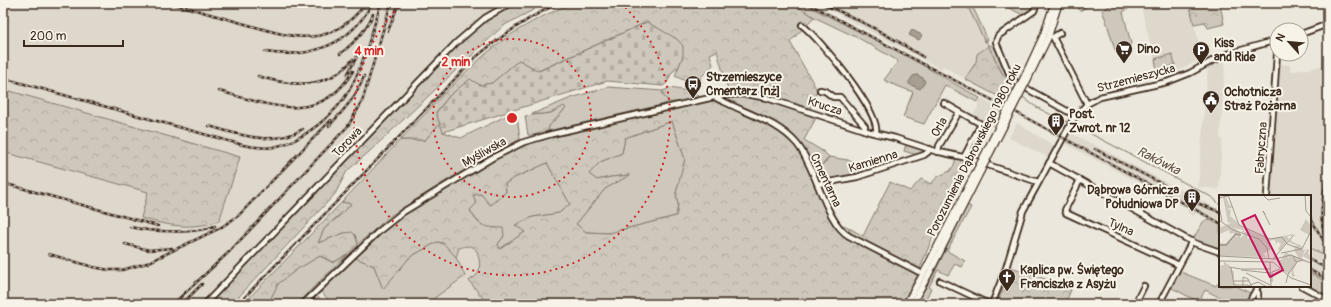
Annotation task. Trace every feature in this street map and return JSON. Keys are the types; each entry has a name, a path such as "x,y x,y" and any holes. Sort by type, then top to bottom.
{"main road":[{"name":"Porozumienia Dąbrowskiego 1980 roku","path":"1026,78 1044,36 1054,3"},
{"name":"Porozumienia Dąbrowskiego 1980 roku","path":"906,304 977,174 1048,38 1059,3"},
{"name":"Porozumienia Dąbrowskiego 1980 roku","path":"912,304 928,276 977,174"}],"street":[{"name":"Torowa","path":"205,304 456,44 485,18 511,3"},
{"path":"1036,3 1034,11 999,35 996,42 1009,73 1015,82 1070,111 1074,118"},
{"path":"1309,31 1328,24"},
{"path":"802,25 834,60 862,98 871,116 876,133"},
{"path":"1060,33 1053,37 1087,104"},
{"name":"Strzemieszycka","path":"992,304 1006,268 1020,216 1074,118 1087,104 1107,95 1167,82 1190,73 1228,54 1269,43"},
{"name":"Fabryczna","path":"1267,195 1276,62"},
{"name":"Krucza","path":"714,97 737,94 754,95 864,130 865,126 840,96 833,97 825,91 820,90"},
{"name":"Cmentarna","path":"714,97 773,125 787,135 801,150 833,218 841,230 849,236 919,272"},
{"name":"Myśliwska","path":"303,304 392,220 420,201 506,150 524,142 552,134 714,97"},
{"path":"944,103 981,124 964,157"},
{"name":"Orla","path":"938,152 959,112"},
{"path":"864,130 938,152 964,157 1038,182"},
{"name":"Kamienna","path":"818,184 857,177 870,173 924,155 930,149"},
{"path":"1049,163 1192,241 1219,252"},
{"name":"Tylna","path":"1080,180 1065,210 1066,213 1180,265"},
{"path":"1159,304 1192,241"},
{"path":"940,281 989,304"},
{"path":"1135,304 1144,286"},
{"path":"1304,287 1328,300"},
{"path":"1248,304 1256,288"},
{"path":"1256,288 1258,293 1258,304"}],"shaded area":[{"path":"3,3 506,3 485,16 454,42 202,304 3,304"},
{"path":"817,3 966,3 987,46 977,54 976,62 965,79 943,66 941,69"},
{"path":"1140,3 1188,3 1203,58 1176,72 1174,65 1157,70"},
{"path":"912,30 922,35 919,40 909,35"},
{"path":"1223,58 1225,60 1225,65 1220,139 1222,139 1219,189 1198,187 1208,65"},
{"path":"1278,64 1290,65 1290,71 1295,71 1328,64 1328,283 1311,274 1311,195 1269,195"},
{"path":"917,75 923,78 925,82 920,89 909,84 913,76"},
{"path":"980,98 1002,110 993,127 972,117 980,104 977,102"},
{"path":"1017,123 1056,147 1049,158 1009,138"},
{"path":"1069,132 1219,209 1219,224 1196,213 1194,216 1187,212 1188,209 1064,143"},
{"path":"464,246 476,248 478,251 480,265 477,275 480,295 487,303 426,304 465,276 456,257 459,248"}],"green space":[{"path":"514,3 546,3 503,26 347,171 335,194 232,304 208,304 462,40 488,18"},
{"path":"574,3 793,3 814,17 790,42 817,90 810,109 754,92 745,90 728,90 717,51 710,54 713,65 700,78 701,81 696,86 675,76 683,56 647,22 538,71 519,60 492,83 480,85 450,95 436,112 440,123 425,140 400,140 460,77 499,43 535,20"},
{"path":"793,3 802,3 901,53 980,98 977,102 945,85 924,124 903,117 913,92 884,80 898,61 862,40 814,17"},
{"path":"966,3 971,3 988,40 985,42"},
{"path":"999,3 1033,4 1031,9 1023,15"},
{"path":"1074,3 1092,3 1080,11"},
{"path":"1114,3 1137,3 1123,12 1131,44 1115,50 1102,11"},
{"path":"1189,3 1222,3 1220,5 1224,24 1208,28 1205,22 1194,24"},
{"path":"647,22 677,39 683,46 683,56 678,68 672,72 667,83 663,86 607,81 443,132 436,113 450,95 470,79 480,85 492,83 519,60 539,71"},
{"path":"990,45 995,47 1005,73 1015,86 1007,101 965,79 976,62 977,54"},
{"path":"1172,54 1175,65 1157,70 1155,59"},
{"path":"608,87 663,91 663,95 669,102 548,131 549,126 566,108 559,109 548,114 532,114 571,98"},
{"path":"669,88 688,91 699,95 693,99 685,101 669,102 663,95 663,91"},
{"path":"3,89 240,157 219,221 209,224 180,226 141,218 148,192 3,152"},
{"path":"742,95 767,100 817,116 804,140 824,152 829,157 824,163 811,171 840,228 844,225 863,236 890,182 910,191 921,179 931,184 937,177 950,171 954,165 956,157 970,161 935,231 917,276 901,304 486,304 487,303 469,281 477,275 480,267 477,251 471,246 459,248 456,257 443,243 437,242 410,257 383,289 374,266 356,258 411,210 502,155 525,145 550,137 722,97","holes":["672,121 685,159 676,193 678,205 676,216 609,233 586,232 576,224 605,189 630,175 597,180 589,174 600,162 622,153 625,138","547,163 570,204 559,213 533,217 515,225 525,232 500,249 498,244 504,236 503,228 487,227 476,220 470,210 476,204 473,195 481,194 490,205 506,192 505,184 512,179"]},
{"path":"564,106 566,108 549,126 548,131 528,135 525,116 551,113"},
{"path":"514,112 517,116 520,139 452,177 390,216 358,244 355,235 344,233 318,243 324,229 351,204 342,202 400,140 425,140 440,123 443,132 461,138"},
{"path":"672,121 685,159 676,193 678,205 676,216 609,233 586,232 576,224 605,189 629,175 597,180 588,174 600,162 622,153 625,138"},
{"path":"906,144 923,149 924,152 917,155 904,151"},
{"path":"829,157 848,160 870,171 870,173 818,184 811,171 826,162"},
{"path":"547,163 570,204 559,213 533,217 516,225 525,232 500,249 498,244 504,236 480,223 470,210 476,204 473,195 481,194 491,205 506,192 505,184 512,179"},
{"path":"342,202 351,204 324,229 318,243 344,233 352,232 355,235 358,244 347,254 334,262 320,256 296,270 278,284 268,304 243,304"},
{"path":"967,205 971,207 947,251 965,261 962,267 955,264 948,275 938,270 929,287 931,288 924,303 926,304 916,304 935,272"},
{"path":"1208,219 1219,224 1219,249 1193,239 1203,222"},
{"path":"437,242 447,246 451,250 465,276 426,304 333,304 320,291 356,258 374,266 383,288 410,257"},
{"path":"348,254 296,304 268,304 278,284 298,268 320,256 333,263"},
{"path":"1011,267 1059,284 1061,281 1071,290 1065,304 997,304"},
{"path":"1178,271 1216,286 1219,282 1219,287 1238,287 1252,294 1246,304 1233,304 1205,290 1199,302 1170,287"},
{"path":"1311,274 1328,283 1328,297 1309,287 1311,287"},
{"path":"316,295 325,304 307,304"}],"waterway":[{"name":"Rakówka","path":"985,39 1002,73 1016,89"},
{"name":"Rakówka","path":"1022,96 1038,108 1069,123"},
{"name":"Rakówka","path":"1072,124 1206,194 1219,204"},
{"name":"Rakówka","path":"1311,249 1327,257"}],"railway":[{"path":"171,3 263,29 295,36 310,37 325,34 339,28 352,18 366,3"},
{"path":"265,52 282,54 298,53 313,51 328,46 341,39 353,29 372,3"},
{"path":"3,78 243,145 270,148 285,144 307,133 327,117 344,98 359,69 381,3"},
{"path":"173,304 229,252 348,126 362,102 391,3"},
{"path":"388,31 399,3"},
{"path":"238,304 475,58 495,42 536,14 559,3"},
{"path":"807,3 1021,115 1219,222"},
{"path":"821,3 873,28 923,57"},
{"path":"340,54 359,36 367,26 373,14"},
{"path":"347,75 360,51"},
{"path":"258,76 271,80 296,84 321,81 343,69 353,59"},
{"path":"219,91 275,106 309,106 325,100 340,89 353,71"},
{"path":"329,126 354,96 364,76"},
{"path":"49,254 93,267 109,270 122,270 147,263 220,228 238,216 331,120"},
{"path":"209,126 256,138 280,137 303,129"},
{"path":"1095,149 1164,185"},
{"path":"1328,174 1322,201 1323,227 1328,244"},
{"path":"3,183 158,226"},
{"path":"1197,203 1219,212"},
{"path":"1311,219 1323,240"},
{"path":"130,227 149,230 185,231 206,229 215,226"},
{"path":"125,244 149,250 172,248"},
{"path":"1311,260 1328,269"},
{"path":"1311,271 1328,280"},
{"path":"182,304 202,284"}],"place":[{"name":"Dino","path":"1124,64"},
{"name":"Kiss and Ride","path":"1201,65"},
{"name":"Strzemieszyce Cmentarz [nż]","path":"693,99"},
{"name":"Ochotnicza Straż Pożarna","path":"1211,114"},
{"name":"Post. Zwrot. nr 12","path":"1056,136"},
{"name":"Dąbrowa Górnicza Południowa DP","path":"1192,212"},
{"name":"Kaplica pw. Świętego Franciszka z Asyżu","path":"1007,292"}]}
